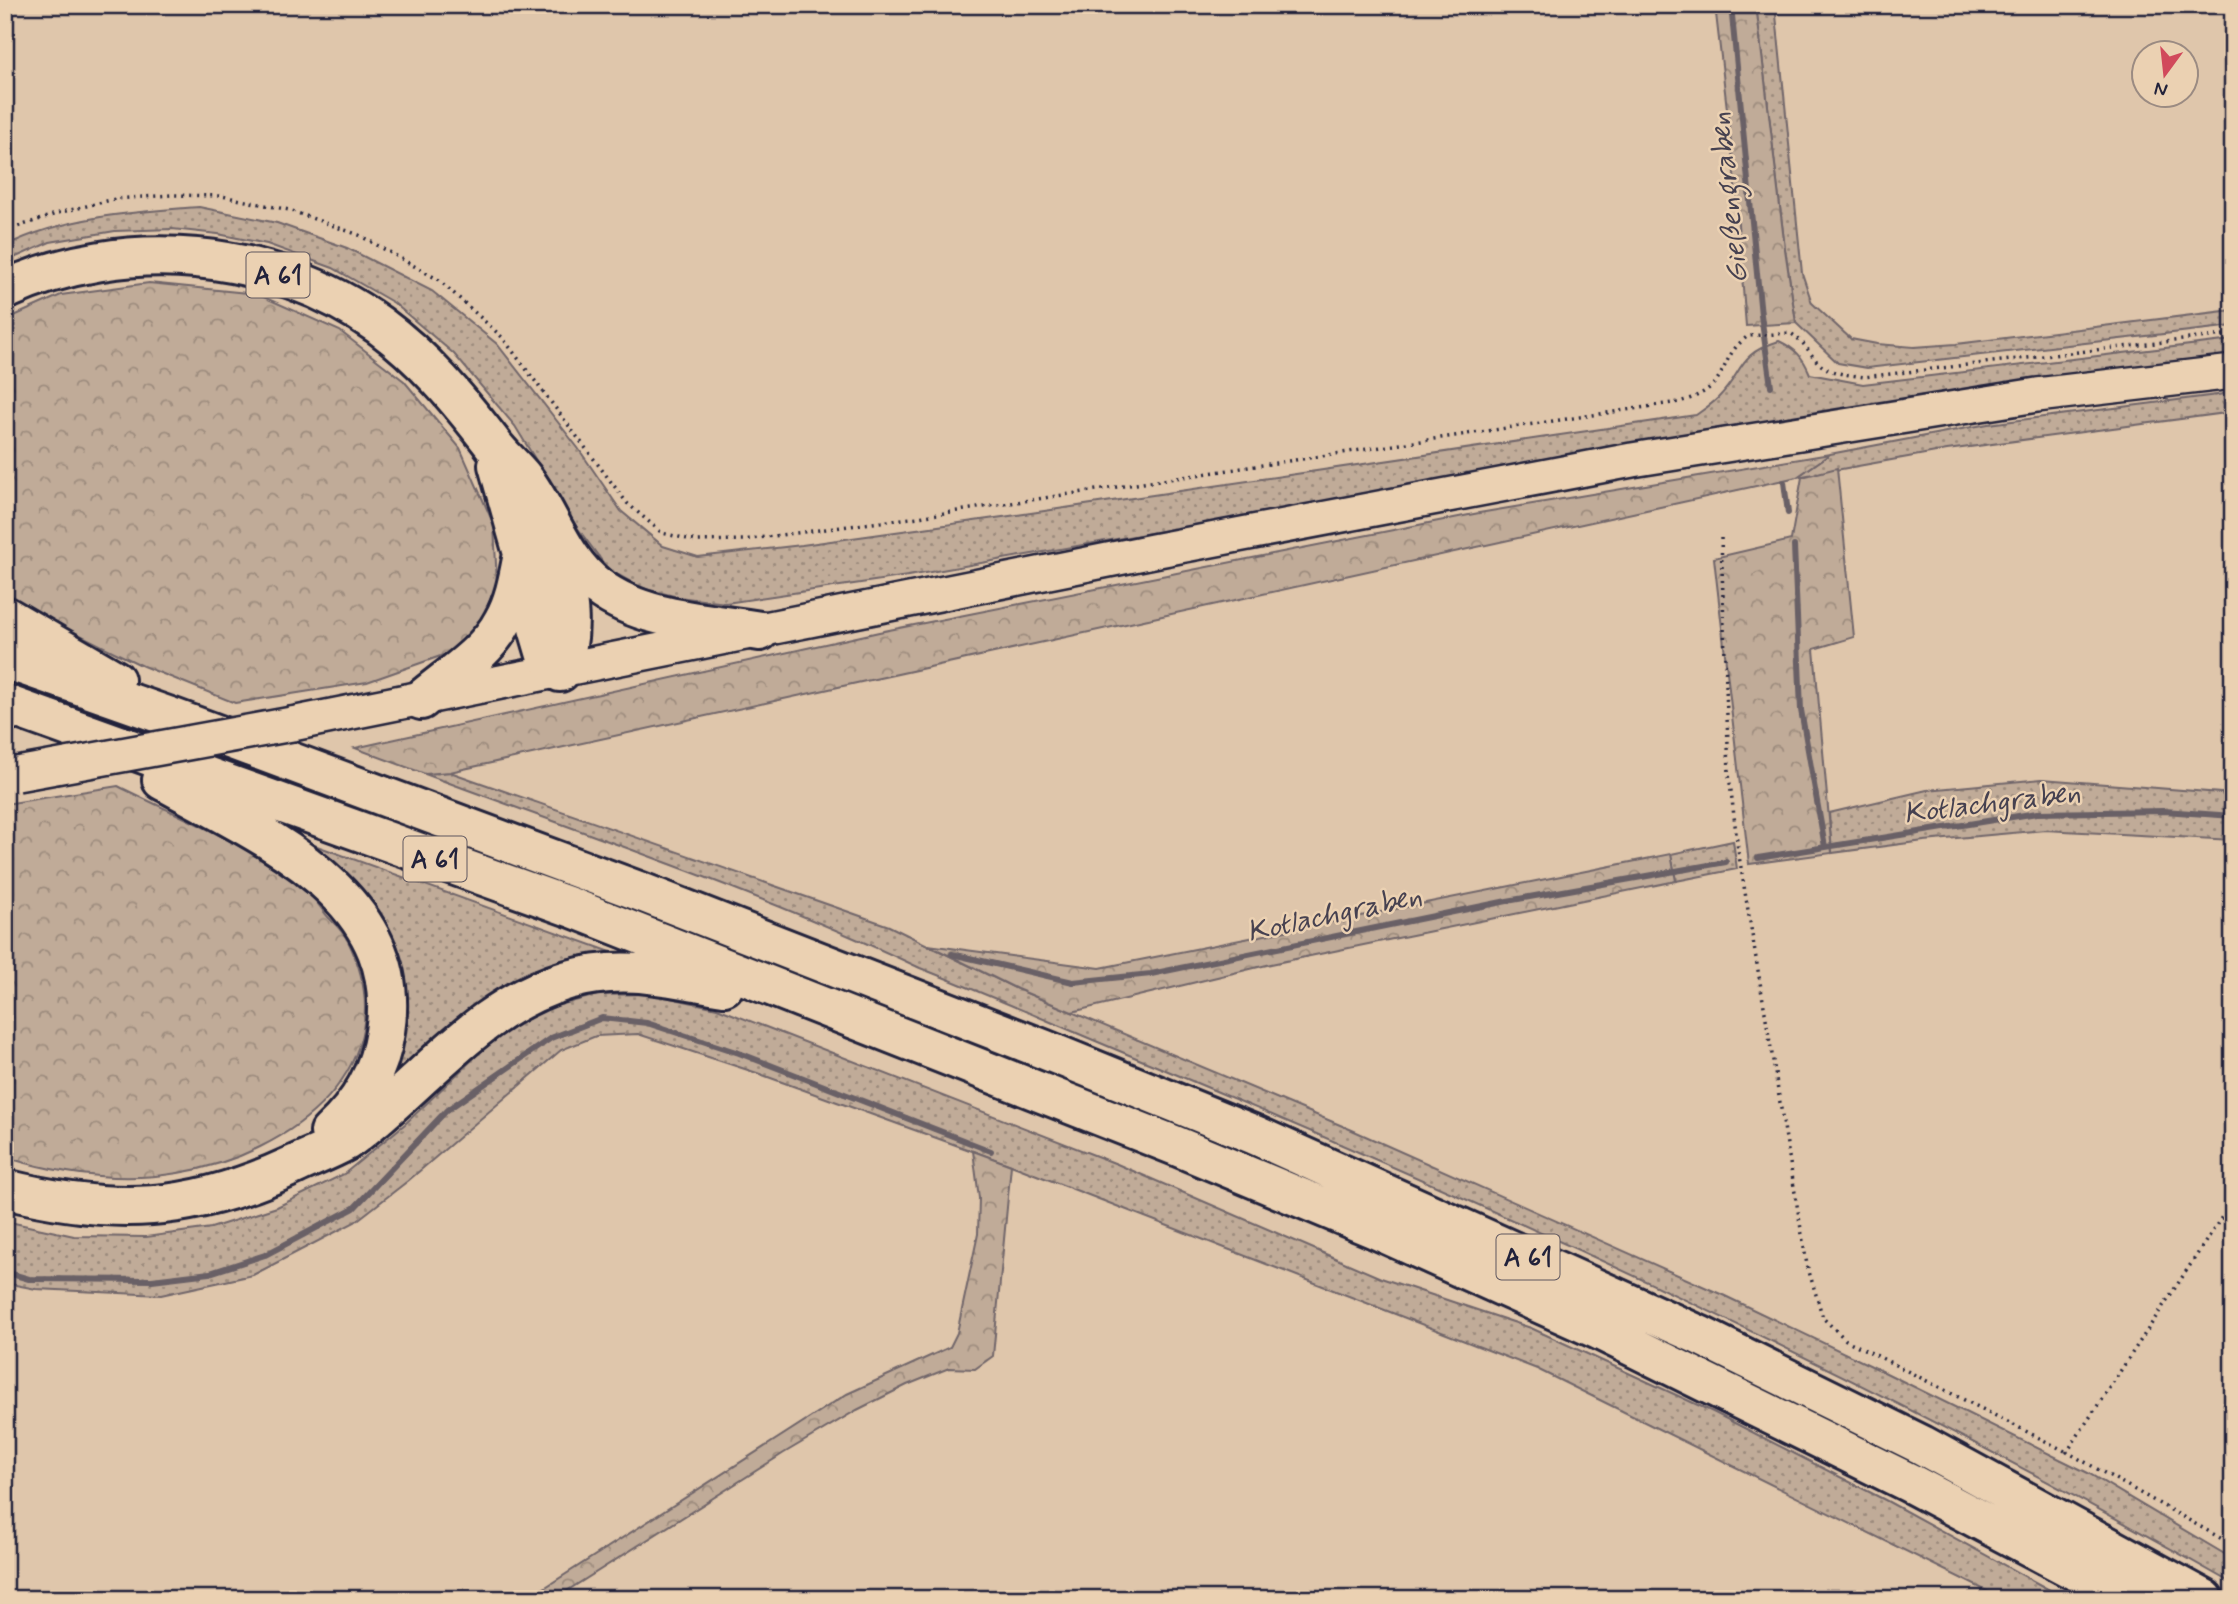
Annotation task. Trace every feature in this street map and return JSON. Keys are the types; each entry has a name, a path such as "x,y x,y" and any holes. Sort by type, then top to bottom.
{"highway":[{"name":"A 61","path":"5,290 68,268 121,258 156,256 192,258 263,270 326,293 378,324 433,371 524,479 573,562 596,585 616,600 653,614 760,631"},
{"name":"A 61","path":"493,445 531,582 538,628 546,654 560,672"},
{"name":"A 61","path":"554,530 570,624 568,651 560,672"},
{"name":"A 61","path":"421,699 491,640 504,621 523,556"},
{"name":"A 61","path":"5,616 89,663 173,718"},
{"name":"A 61","path":"5,659 173,718 611,880 1255,1135 1699,1335 1922,1445 2204,1599"},
{"name":"A 61","path":"5,704 573,908 1174,1145 1373,1228 1569,1317 1910,1483 2129,1599"},
{"name":"A 61","path":"59,723 248,826 290,852 334,888 365,930 378,958 386,991 386,1024 380,1053 362,1097 347,1116 295,1164"},
{"name":"A 61","path":"5,1189 82,1205 150,1206 207,1197 240,1188 347,1140 381,1113 442,1056 488,1020 527,996 568,980 596,974 653,972 809,1000"}],"main road":[{"path":"11,775 335,716 1153,551 1632,460 2037,395 2233,372"}],"path":[{"path":"5,231 62,212 115,199 170,195 222,196 289,210 359,235 439,280 466,304 502,337 627,503 662,533 696,541 743,540 918,517 1679,402 1694,398 1715,385 1734,349 1748,336 1790,332 1807,346 1820,364 1833,371 1864,377 2233,334"},
{"path":"1721,538 1729,774 1738,850 1807,1265 1823,1318 1846,1340 2067,1452 2233,1545"},
{"path":"2067,1452 2233,1200"}],"green space":[{"path":"1715,5 1756,5 1796,323 1746,326 1733,161"},
{"path":"1756,5 1775,5 1802,273 1812,303 1851,339 1914,347 1956,344 2233,310 2233,326 1867,368 1838,363 1796,323"},
{"path":"199,207 277,223 347,248 432,291 497,344 578,448 621,511 663,546 698,557 1024,514 1696,415 1727,388 1747,358 1765,346 1779,341 1798,354 1810,374 1863,384 2233,340 2233,361 1907,399 908,576 726,603 678,597 642,588 608,569 576,526 515,426 454,354 394,303 333,268 267,244 218,234 172,229 115,231 50,242 5,262 5,246 52,228 100,217"},
{"path":"149,283 257,294 340,331 404,381 460,448 494,525 497,584 479,626 449,653 367,682 235,703 143,666 28,609 5,592 5,320 61,295"},
{"path":"2233,393 2233,412 1947,450 1797,477 1830,454 1988,424"},
{"path":"1830,454 1797,477 450,772 425,774 355,748 879,632 1479,513"},
{"path":"1837,468 1854,637 1814,649 1832,853 1749,864 1714,558 1791,540 1802,477"},
{"path":"450,772 889,926 1017,989 1352,1130 1725,1296 2088,1473 2233,1559 2233,1584 2102,1511 1837,1373 1567,1245 1294,1124 920,968 798,914 425,774"},
{"path":"2042,779 2233,794 2233,840 2045,830 1832,853 1829,813 1927,790"},
{"path":"118,786 240,846 301,885 348,941 363,986 363,1027 351,1065 328,1097 297,1125 261,1147 220,1163 156,1176 91,1175 47,1168 5,1157 5,804"},
{"path":"278,832 625,957 370,1107 398,1000"},
{"path":"1733,841 1737,869 1676,881 1671,854"},
{"path":"1671,854 1676,881 1271,964 1072,1012 1017,989 928,945 1100,968"},
{"path":"651,994 717,1008 1117,1164 1381,1278 1531,1328 1713,1412 1887,1501 2066,1599 2003,1599 1537,1369 1011,1165 757,1073 638,1034 596,1036 561,1050 409,1180 355,1222 253,1275 161,1295 36,1289 5,1283 5,1221 74,1236 146,1237 211,1228 277,1207 344,1174 405,1124 496,1037 544,1009 597,995"},
{"path":"973,1151 1011,1165 993,1356 975,1369 949,1368 857,1410 784,1453 554,1599 527,1599 847,1394 950,1347 957,1333 978,1234 979,1198"}],"waterway":[{"name":"Gießengraben","path":"1731,5 1761,315 1771,386"},
{"name":"Gießengraben","path":"1784,482 1788,513"},
{"name":"Gießengraben","path":"1794,546 1801,710 1825,847"},
{"name":"Kotlachgraben","path":"1758,858 2037,813 2164,811 2233,816"},
{"name":"Kotlachgraben","path":"952,954 1073,982 1151,974 1507,901 1726,862"},
{"path":"5,1272 29,1279 152,1280 210,1273 265,1255 354,1208 447,1110 551,1038 602,1018 647,1023 739,1053 991,1151"}]}
